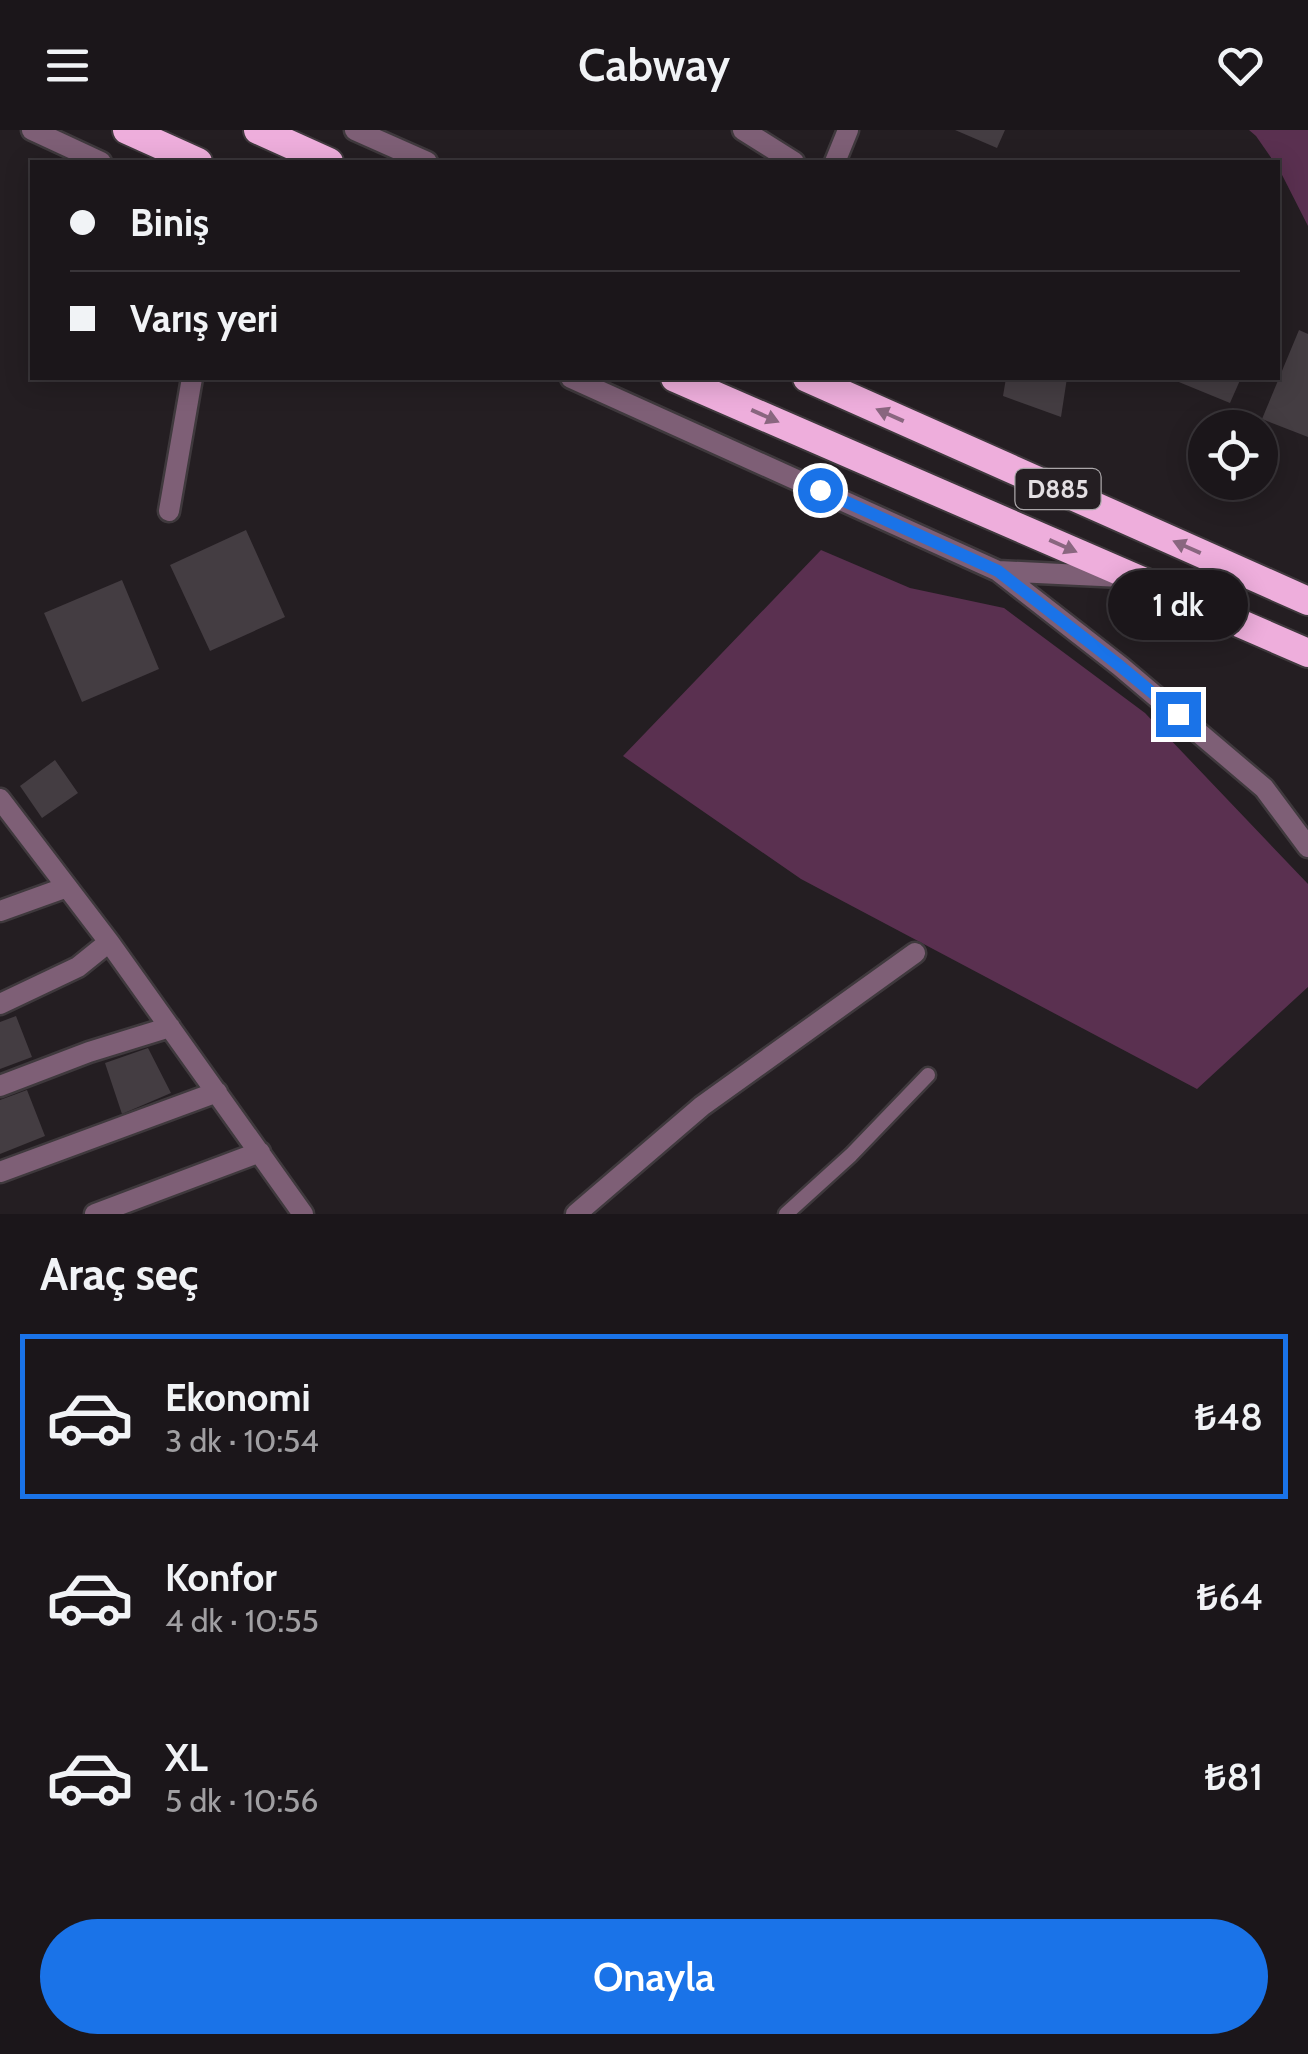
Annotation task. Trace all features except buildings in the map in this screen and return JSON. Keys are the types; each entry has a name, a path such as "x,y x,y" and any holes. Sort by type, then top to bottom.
{"highway":[{"path":"127,130 194,160"},
{"path":"258,130 326,160"},
{"name":"D885","path":"680,380 1308,653"},
{"name":"D885","path":"811,380 1308,601"}],"street":[{"path":"32,130 97,160"},
{"path":"355,130 422,160"},
{"path":"743,130 791,160"},
{"path":"835,160 848,130"},
{"path":"169,510 192,380"},
{"path":"575,380 998,571 1120,666 1264,788 1308,847"},
{"path":"998,571 1136,578"},
{"path":"0,799 109,942 303,1214"},
{"path":"0,834 22,826"},
{"path":"0,911 66,887"},
{"path":"0,1004 78,966 109,942"},
{"path":"576,1214 702,1106 915,953"},
{"path":"0,1086 170,1026"},
{"path":"0,1172 217,1092"},
{"path":"95,1214 260,1152"}],"lane":[{"path":"786,1214 851,1156 928,1075"}],"shaded area":[{"path":"1249,130 1308,130 1308,226 1280,171 1280,160 1273,160"},
{"path":"821,550 910,588 1004,608 1145,713 1308,884 1308,987 1197,1089 801,879 623,756"}],"route":[{"path":"820,490 998,571 1178,714"}]}
